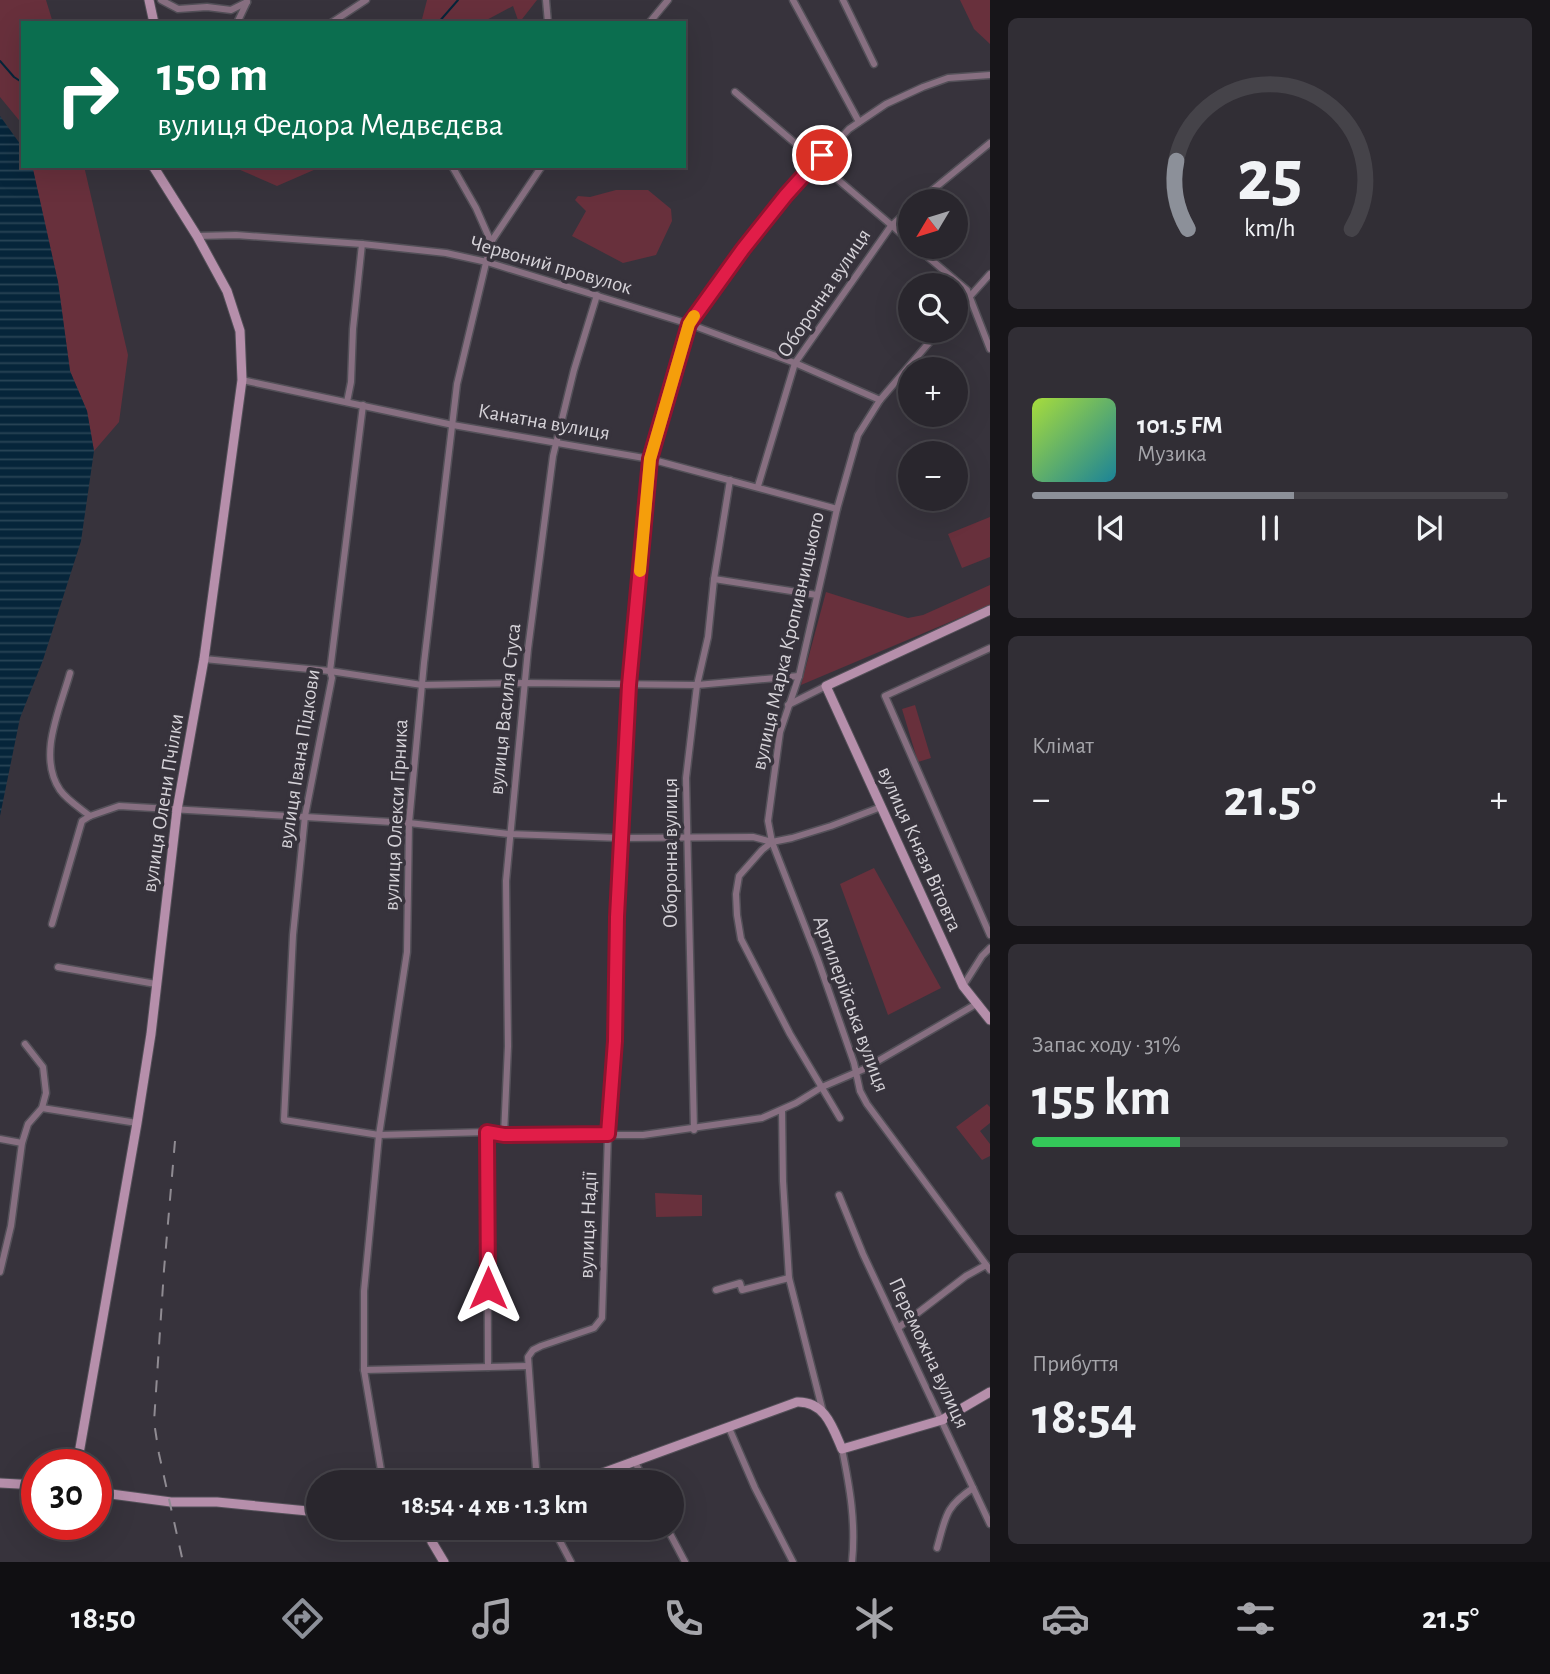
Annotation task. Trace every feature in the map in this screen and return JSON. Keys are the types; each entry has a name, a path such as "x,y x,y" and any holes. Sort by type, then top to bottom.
{"street":[{"path":"149,0 154,21"},
{"path":"161,0 178,9 206,7 231,10 248,1"},
{"path":"334,21 366,0"},
{"path":"545,0 548,21"},
{"path":"651,21 668,0"},
{"path":"793,0 859,122"},
{"path":"844,0 874,64"},
{"path":"238,21 248,1"},
{"name":"вулиця Надії","path":"528,1366 528,1357 533,1350 587,1331 600,1322 615,1041 629,685 650,459 689,324 729,267 816,162 859,122 886,104 948,78 990,75"},
{"path":"735,92 898,232"},
{"path":"934,189 990,143"},
{"name":"вулиця Олени Пчілки","path":"80,1449 137,1123 177,810 204,659 242,380 240,331 227,291 197,236 154,168"},
{"path":"453,168 477,208 492,242"},
{"name":"вулиця Олекси Гірника","path":"381,1470 364,1370 364,1291 379,1135 407,952 409,823 457,384 492,242 541,168"},
{"name":"Оборонна вулиця","path":"758,486 795,363 898,220"},
{"name":"Червоний провулок","path":"197,236 236,235 362,244 446,253 487,262 689,324 795,363 880,400"},
{"path":"347,402 362,244"},
{"path":"930,259 967,290 990,349"},
{"path":"968,298 990,275"},
{"name":"вулиця Василя Стуса","path":"504,1135 508,1046 506,881 525,683 557,441 574,370 597,295"},
{"name":"вулиця Марка Кропивницького","path":"772,842 768,821 780,732 799,676 837,509 858,435 880,400 929,343"},
{"name":"Канатна вулиця","path":"242,380 453,425 650,459 837,509"},
{"name":"вулиця Івана Підкови","path":"363,405 330,671 332,678 305,816 293,934 284,1120 379,1135"},
{"name":"Оборонна вулиця","path":"694,1129 686,778 697,685 708,637 714,579 730,480"},
{"path":"714,579 817,596"},
{"path":"788,705 990,610"},
{"path":"990,648 885,696 990,935"},
{"path":"204,659 330,671 422,685 697,685 799,676"},
{"path":"69,673 50,747 49,764 61,792 90,816"},
{"name":"вулиця Князя Вітовта","path":"826,686 963,986 990,1020"},
{"path":"52,924 82,821 119,806 409,823 509,834 621,838 753,837 772,842"},
{"path":"841,1118 784,1024 741,939 736,904 739,876 762,849 772,842 831,827 881,807"},
{"name":"Артилерійська вулиця","path":"772,842 818,960 857,1073 860,1091 988,1268"},
{"path":"963,986 990,948"},
{"path":"58,967 156,984"},
{"path":"379,1135 487,1132 504,1135 643,1135 762,1118 782,1111 821,1087 857,1073 978,1003"},
{"path":"0,1272 11,1226 22,1143 27,1124 42,1108 46,1093 44,1072 38,1059 25,1044"},
{"path":"42,1108 137,1123"},
{"path":"782,1111 789,1278 823,1412 842,1450 852,1496 852,1562"},
{"path":"487,1132 488,1367"},
{"path":"0,1139 22,1143"},
{"name":"Переможна вулиця","path":"839,1195 863,1254 990,1522"},
{"path":"898,1328 966,1276 988,1268"},
{"path":"716,1290 740,1283 742,1290 789,1278"},
{"path":"364,1370 528,1366 536,1470"},
{"path":"842,1450 942,1420 990,1392"},
{"path":"609,1470 797,1402 808,1403 823,1412"},
{"path":"729,1428 755,1488 793,1562"},
{"path":"634,1460 639,1470"},
{"path":"0,1483 21,1484"},
{"path":"937,1548 948,1510 973,1488"},
{"path":"112,1494 171,1502 217,1502 306,1511"},
{"path":"431,1540 444,1562"},
{"path":"559,1540 571,1562"},
{"path":"673,1540 685,1562"}],"shaded area":[{"path":"0,0 46,0 52,21 21,21 21,123 0,97"},
{"path":"427,0 537,0 521,21 513,6 485,21 422,21"},
{"path":"960,0 990,0 990,44 974,29"},
{"path":"32,168 84,168 128,355 119,422 94,451 87,411 70,371 58,282"},
{"path":"236,168 318,168 277,186"},
{"path":"616,190 648,190 671,209 672,221 656,255 623,263 572,236 586,211 575,200 578,196 590,197"},
{"path":"990,517 990,557 962,568 948,534"},
{"path":"990,585 990,605 801,685 826,592 908,618 923,615"},
{"path":"915,705 931,758 918,762 902,709"},
{"path":"874,868 941,988 888,1015 840,884"},
{"path":"987,1104 990,1107 990,1123 980,1131 990,1144 990,1156 982,1160 956,1127"},
{"path":"655,1193 702,1195 702,1216 656,1217"}],"water":[{"path":"0,116 21,145 21,168 33,169 58,282 70,371 87,411 94,451 81,541 43,660 20,718 0,816"}],"waterway":[{"path":"440,21 458,0"},
{"path":"0,61 21,82"}],"railway":[{"path":"175,1141 154,1422 183,1562"}],"slow traffic":[{"path":"640,571 650,459 689,324 694,316"}],"route":[{"path":"488,1288 487,1132 504,1135 608,1134 615,1041 617,917 629,685 647,485 655,437 689,324 743,249 822,155"}]}
